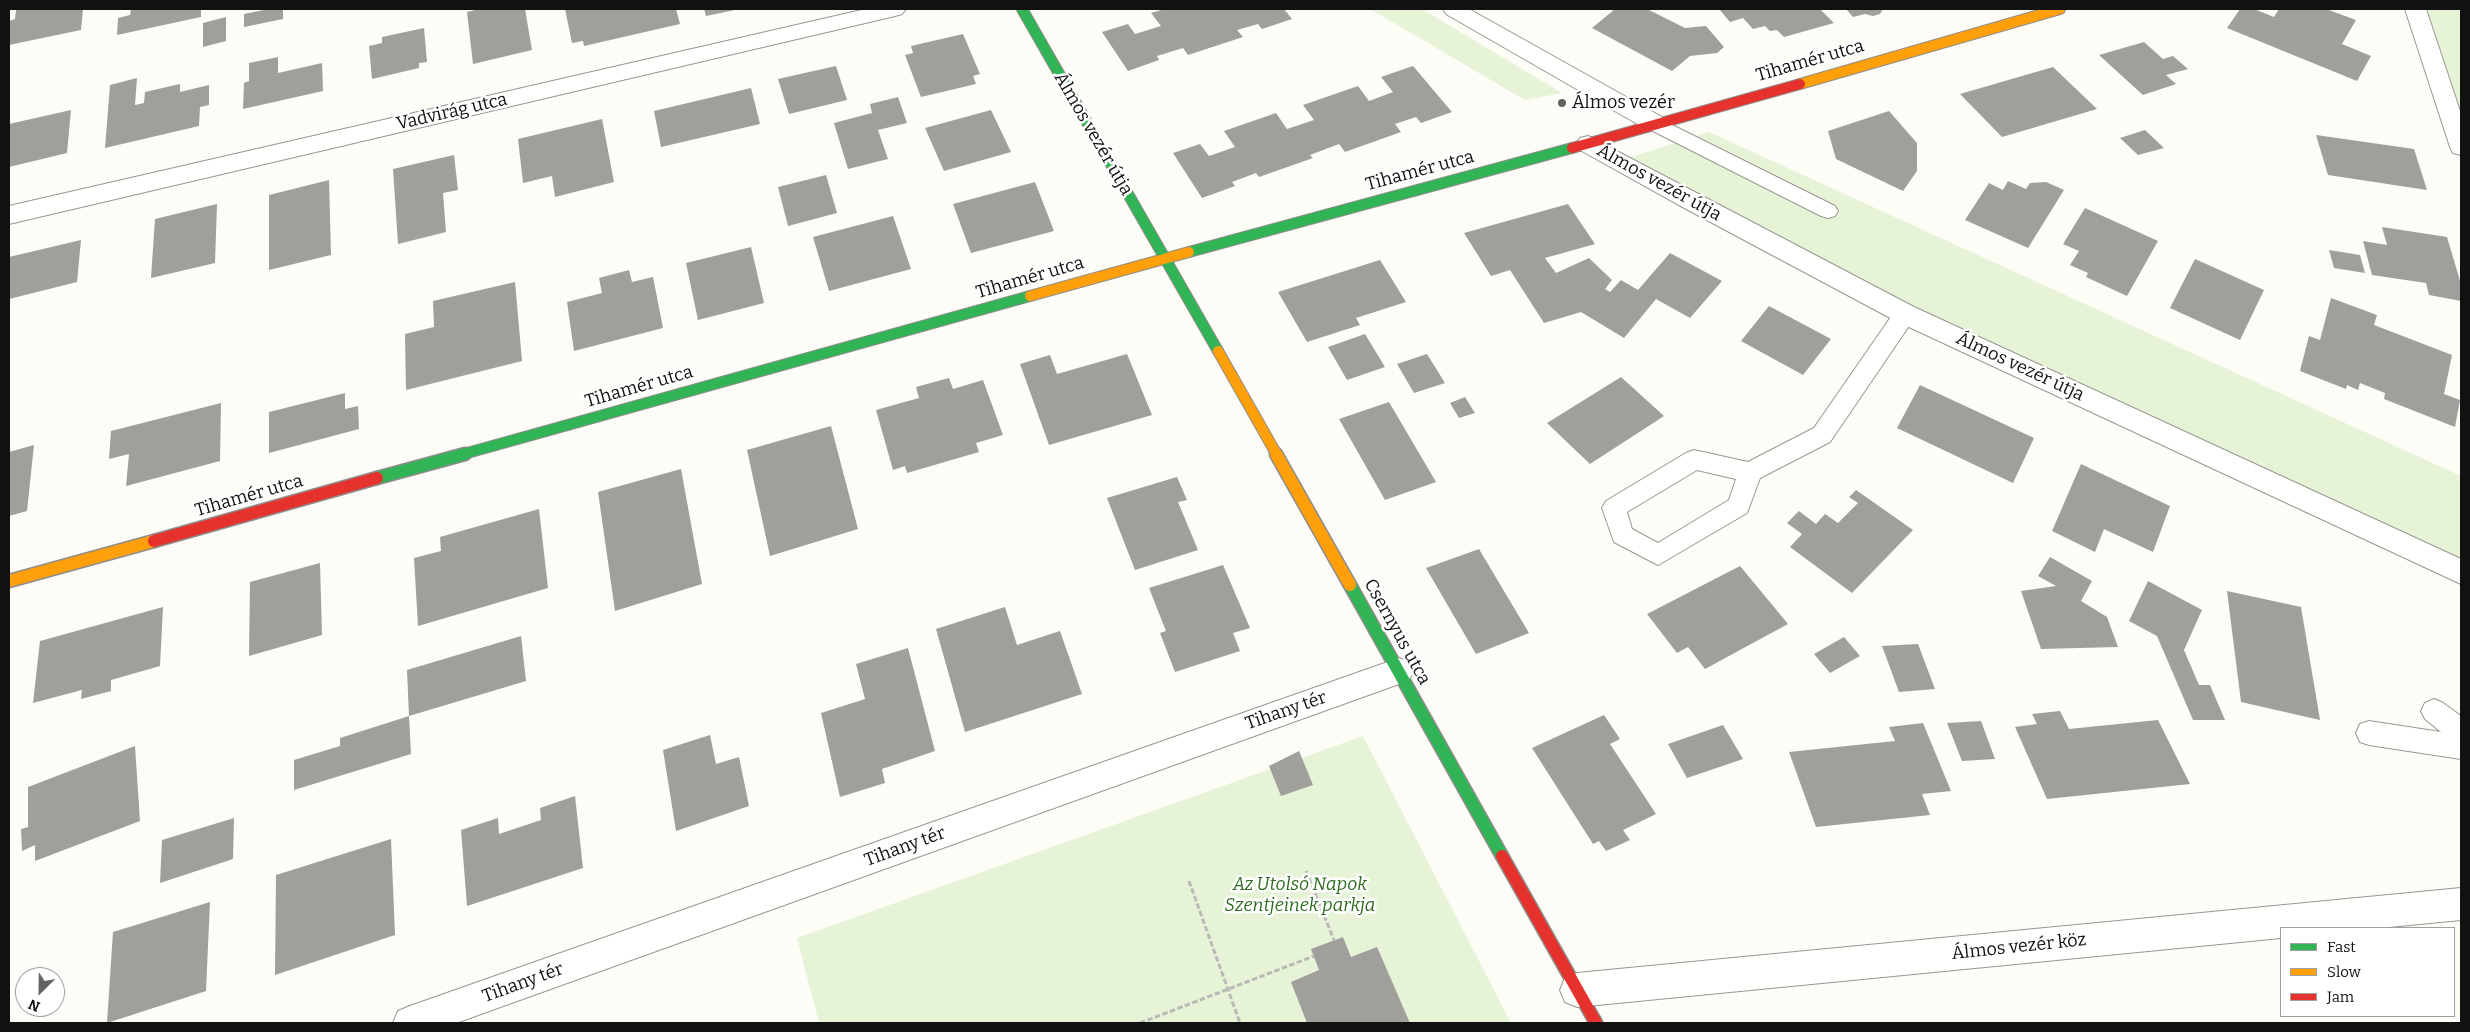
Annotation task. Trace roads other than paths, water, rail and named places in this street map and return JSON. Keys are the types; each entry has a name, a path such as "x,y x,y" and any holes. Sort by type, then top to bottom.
{"street":[{"name":"Vadvirág utca","path":"9,215 895,9"},
{"name":"Álmos vezér útja","path":"1022,9 1166,258"},
{"path":"1453,9 1654,124"},
{"name":"Tihamér utca","path":"9,581 1166,258 1588,144 2060,9"},
{"path":"2414,9 2461,147"},
{"name":"Álmos vezér útja","path":"1588,144 1905,314 2461,572"},
{"name":"Csernyus utca","path":"1166,258 1596,1023"},
{"name":"Tihany tér","path":"410,1023 1399,671"},
{"name":"Álmos vezér köz","path":"1577,990 2461,904"}],"lane":[{"path":"1654,124 1828,211"},
{"path":"1750,472 1739,506 1658,555 1622,535 1614,508 1694,460 1750,472 1822,435 1905,314"},
{"path":"2434,711 2461,731"},
{"path":"2369,733 2461,748"}],"place":[{"name":"Álmos vezér","path":"1562,103"}],"park label":[{"name":"Az Utolsó Napok Szentjeinek parkja","path":"1300,895"}]}
